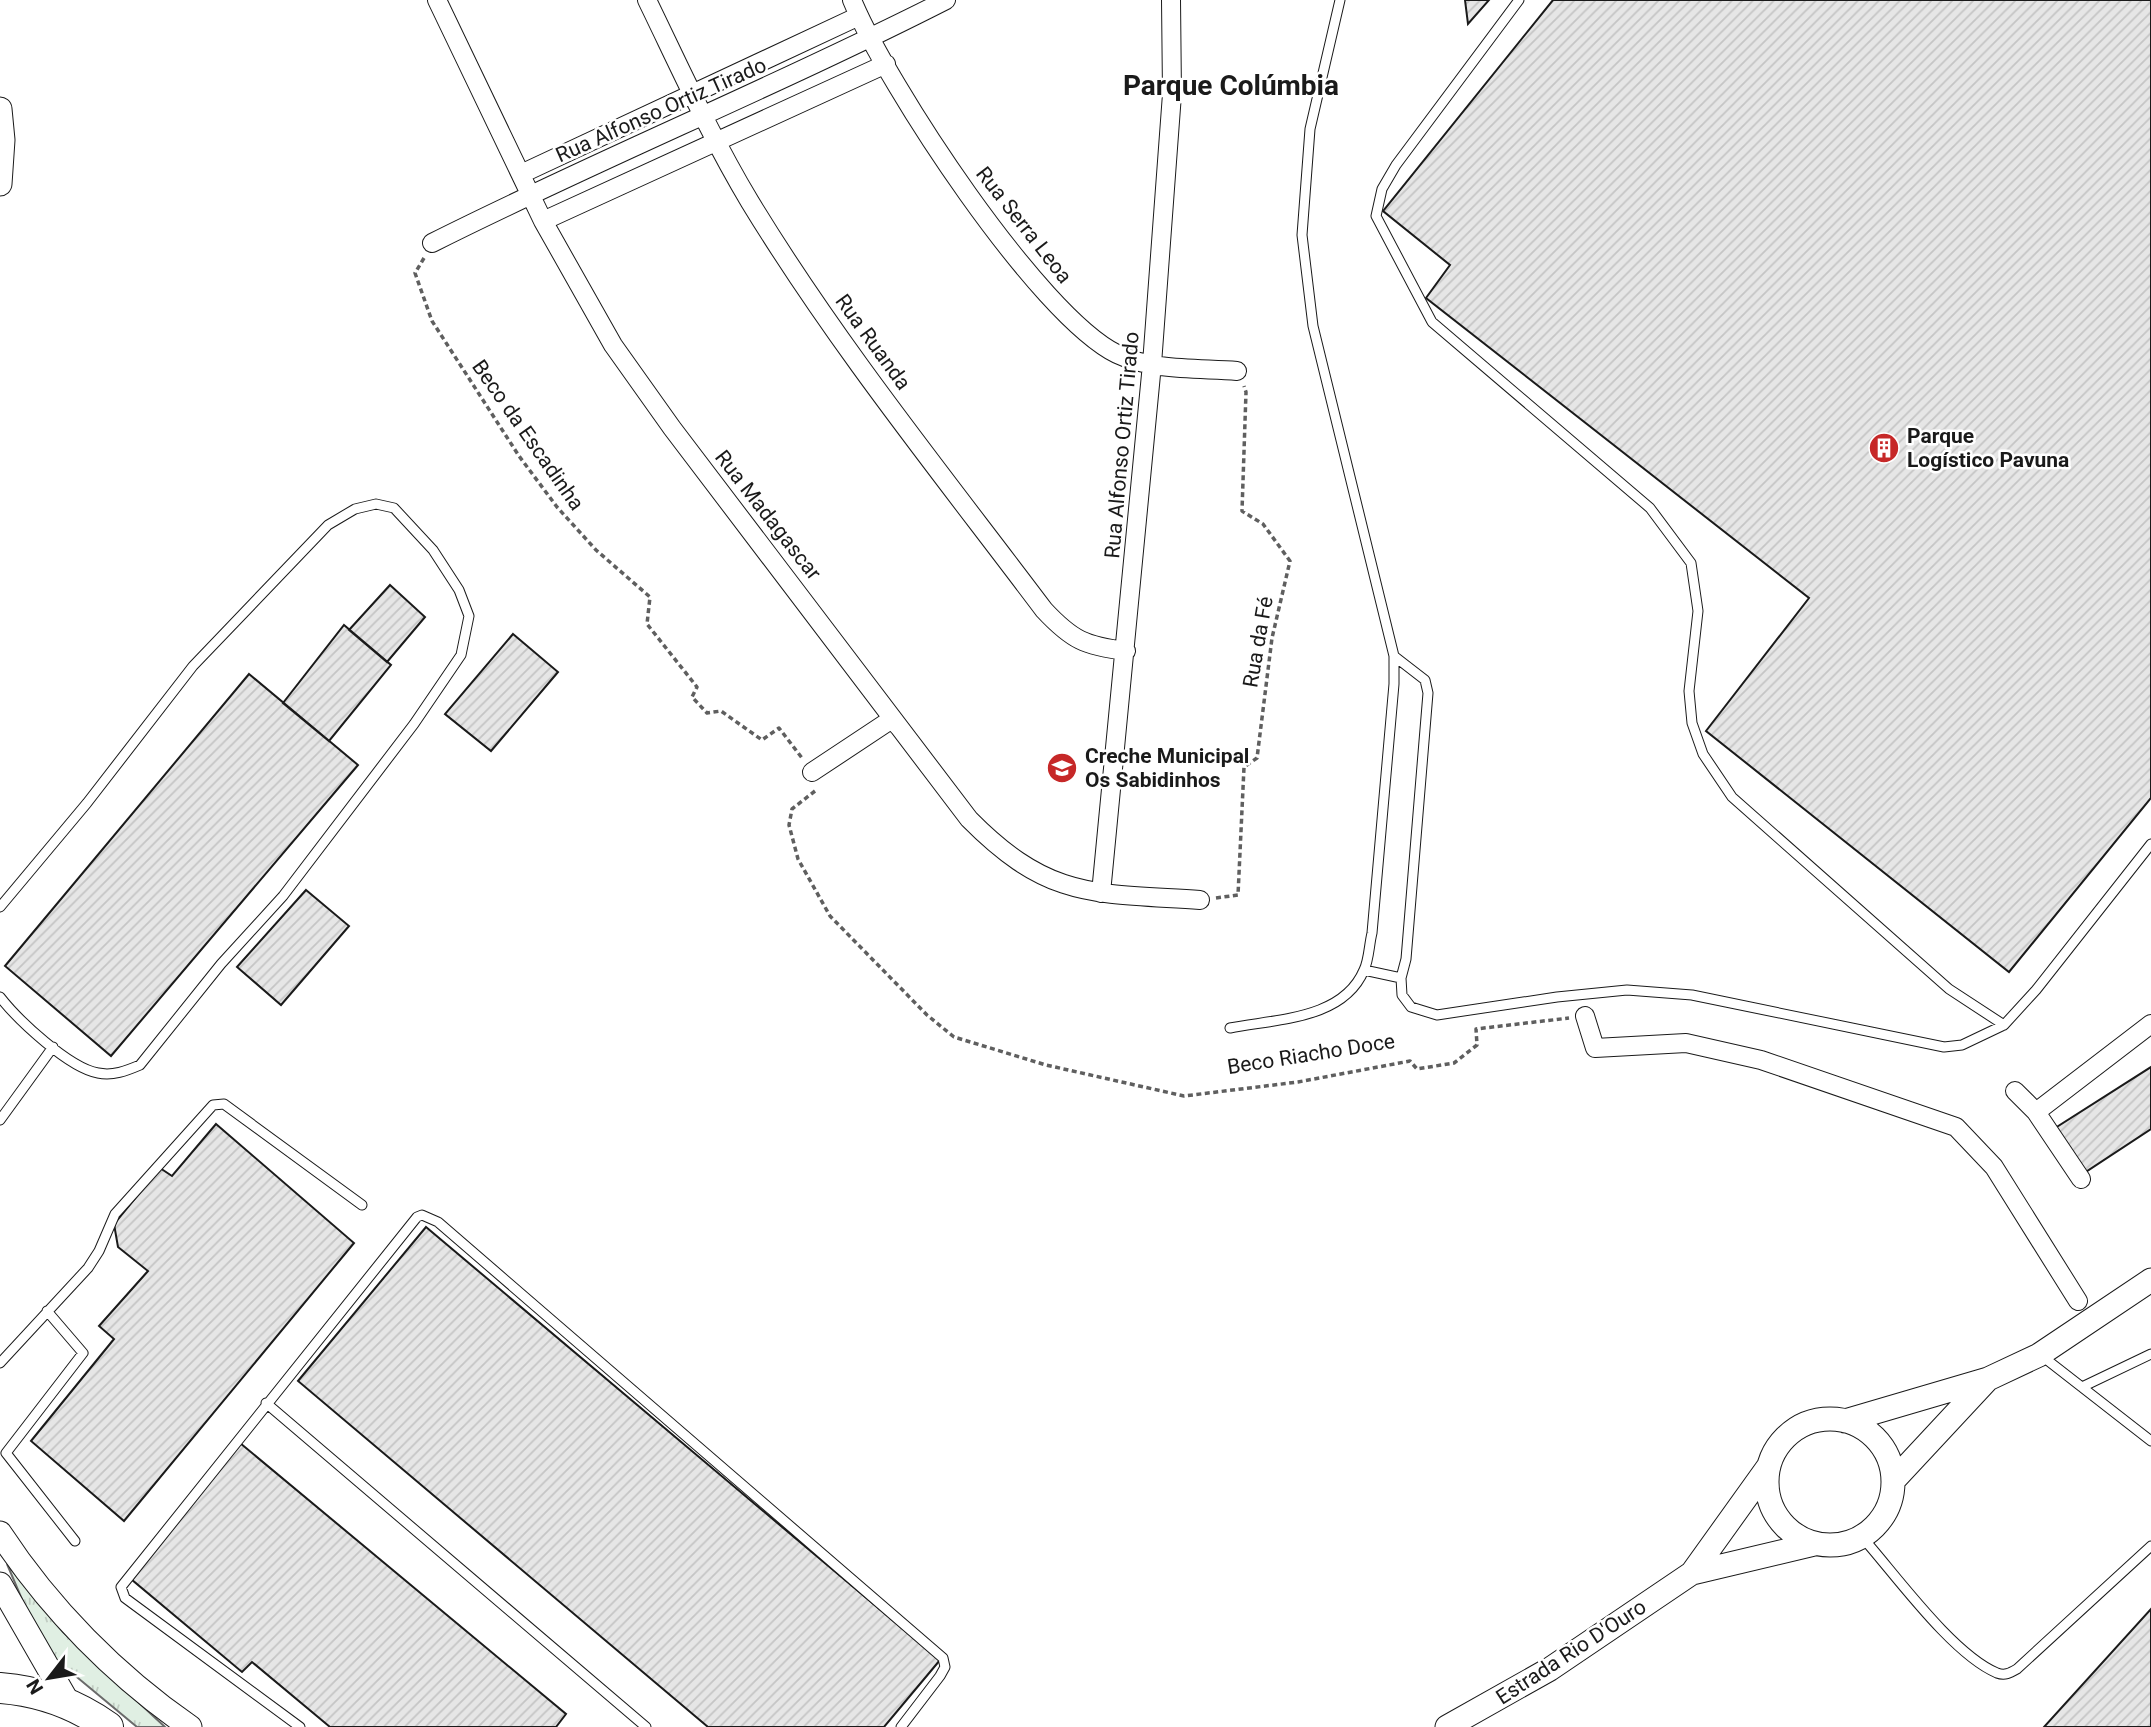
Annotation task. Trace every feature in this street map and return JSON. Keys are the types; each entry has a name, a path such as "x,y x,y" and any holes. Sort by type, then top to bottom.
{"main road":[{"path":"0,1688 36,1693 69,1704 108,1727"}],"street":[{"name":"Rua Madagascar","path":"437,0 543,221 613,345 672,428 969,819 1030,871 1057,884 1101,893 1200,900"},
{"name":"Rua Ruanda","path":"647,0 716,144 787,261 1044,610 1076,640 1095,647 1126,650"},
{"name":"Rua Alfonso Ortiz Tirado","path":"432,243 531,193 704,117 946,0"},
{"name":"Rua Alfonso Ortiz Tirado","path":"1101,893 1152,364 1172,94 1171,0"},
{"name":"Rua Alfonso Ortiz Tirado","path":"521,174 693,94 856,8"},
{"name":"Rua Serra Leoa","path":"856,8 886,64 942,154 993,227 1078,327 1115,353 1137,362 1237,371"},
{"path":"543,221 886,64"},
{"path":"0,109 3,140 0,184"},
{"path":"812,772 896,723"},
{"path":"1585,1016 1595,1048 1686,1043 1761,1060 1956,1127 1994,1167 2078,1301"},
{"path":"2036,1112 2151,1024"},
{"path":"2015,1091 2036,1112 2081,1179"},
{"path":"1845,1420 1860,1427 1879,1443 1891,1465 1893,1481 1885,1513 1862,1537 1831,1546 1814,1544 1786,1528 1775,1515 1769,1500 1768,1467 1779,1445 1797,1428 1812,1421 1845,1420 1988,1379 2039,1354 2151,1280"},
{"path":"1893,1481 1988,1379"},
{"name":"Estrada Rio D'Ouro","path":"1447,1727 1550,1670 1692,1573 1768,1467"},
{"path":"0,1533 23,1565 83,1635 150,1700 190,1727"},
{"name":"Estrada Rio D'Ouro","path":"1692,1573 1814,1544"},
{"path":"0,1584 69,1704"}],"lane":[{"path":"1230,1027 1303,1014 1333,1005 1348,993 1364,971 1372,933 1394,656 1313,326 1302,235 1310,129 1340,0"},
{"path":"1519,0 1396,165 1382,189 1377,216 1389,244 1432,322 1650,508 1691,563 1698,611 1689,691 1692,723 1703,754 1732,797 1949,989 2004,1026"},
{"path":"0,907 87,803 193,666 328,525 355,509 376,504 394,508 433,550 459,590 468,616 461,655 283,896 221,964 140,1065 122,1073 102,1074 89,1071 53,1047 10,1010 0,997"},
{"path":"1394,656 1425,680 1428,693 1406,959 1401,978 1402,995 1411,1007 1437,1015 1628,990 1717,1000 1944,1047 1962,1045 2004,1026 2036,990 2151,844"},
{"path":"1364,971 1401,978"},
{"path":"0,1120 53,1047"},
{"path":"0,1363 99,1251 115,1214 213,1105 225,1104 362,1205"},
{"path":"300,1727 121,1592 125,1578 417,1217 430,1216 943,1658 945,1668 901,1727"},
{"path":"47,1311 83,1353 6,1453 75,1541"},
{"path":"2039,1354 2151,1441"},
{"path":"2082,1387 2151,1354"},
{"path":"266,1404 646,1727"},
{"path":"1862,1537 1967,1653 1998,1673 2007,1674 2017,1669 2151,1546"}],"path":[{"name":"Beco da Escadinha","path":"432,243 415,273 432,321 519,456 557,507 596,550 650,597 647,624 697,687 692,697 707,713 720,711 762,740 779,728 812,772"},
{"name":"Rua da Fé","path":"1200,900 1238,895 1244,767 1257,758 1272,638 1290,561 1264,524 1242,511 1247,392 1237,371"},
{"name":"Beco Riacho Doce","path":"812,772 817,790 792,809 789,825 797,859 830,916 927,1015 954,1037 1046,1065 1184,1096 1298,1082 1410,1061 1417,1069 1454,1063 1477,1045 1476,1029 1585,1016"}],"green space":[{"path":"7,1564 63,1632 165,1727 137,1727 43,1649"}],"building":[{"path":"1465,0 1489,0 1468,24"},
{"name":"Parque Logístico Pavuna","path":"1553,0 2151,0 2151,798 2009,972 1706,731 1809,598 1426,298 1450,265 1383,211"},
{"path":"390,585 425,617 387,662 349,630"},
{"path":"344,625 391,665 329,741 283,703"},
{"path":"513,634 558,672 491,751 445,714"},
{"path":"249,674 358,765 111,1056 5,966"},
{"path":"306,890 349,926 281,1005 237,967"},
{"path":"2151,1067 2151,1129 2081,1175 2052,1130"},
{"path":"216,1124 354,1243 124,1521 31,1441 114,1339 99,1326 148,1271 118,1247 114,1224 160,1168 172,1176"},
{"path":"426,1227 940,1660 884,1727 708,1727 298,1381"},
{"path":"240,1443 566,1714 556,1727 330,1727 252,1662 242,1672 131,1579"},
{"path":"2151,1609 2151,1727 2044,1727"}],"place":[{"name":"Parque Logístico Pavuna","path":"1884,448"},
{"name":"Creche Municipal Os Sabidinhos","path":"1062,768"}],"district":[{"name":"Parque Colúmbia","path":"1231,85"}]}
